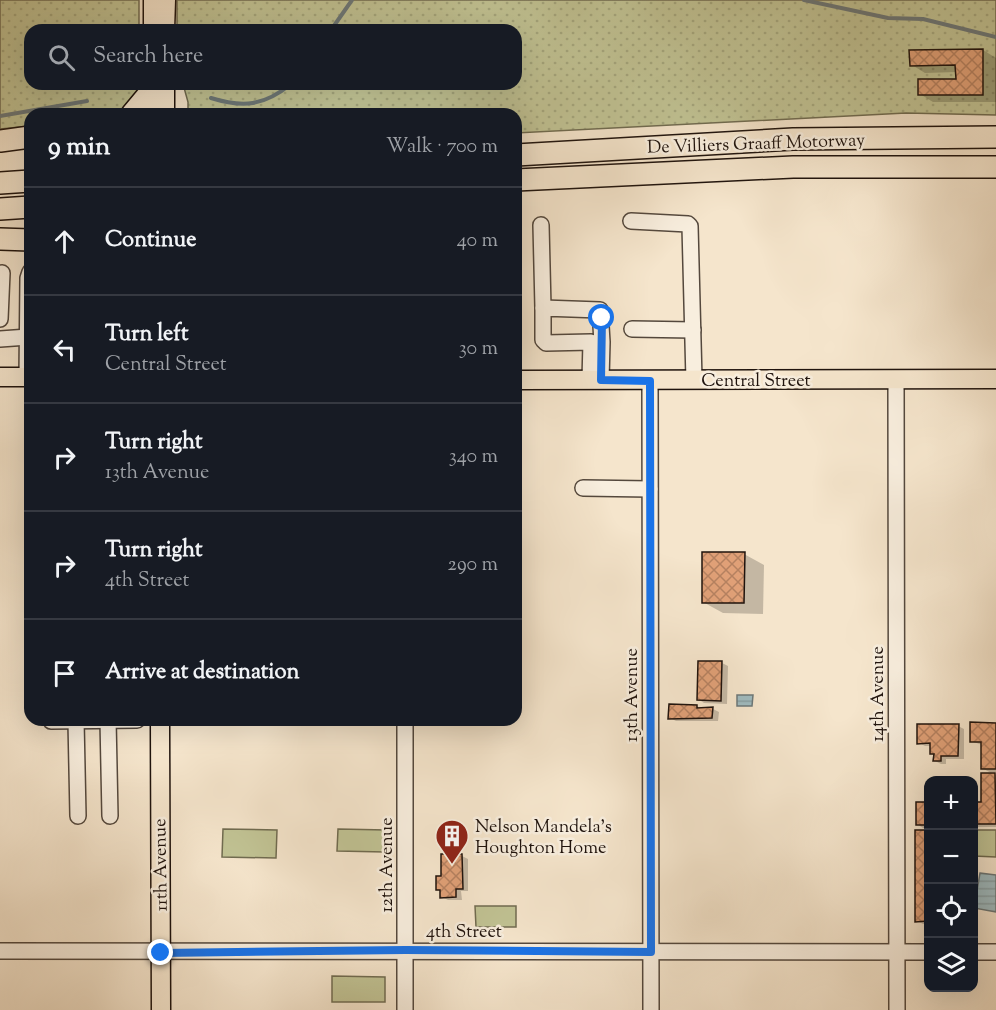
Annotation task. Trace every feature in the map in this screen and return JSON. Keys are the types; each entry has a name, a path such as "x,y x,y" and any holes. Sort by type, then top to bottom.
{"highway":[{"path":"137,108 153,90"},
{"path":"0,141 24,138"},
{"name":"De Villiers Graaff Motorway","path":"522,155 793,139 996,138"},
{"path":"522,180 793,167 996,166"},
{"path":"0,183 24,181"},
{"path":"0,209 24,207"},
{"path":"0,239 24,240"}],"main road":[{"path":"153,0 153,24"},
{"path":"165,24 166,0"},
{"path":"153,108 156,90"},
{"path":"158,90 163,108"},
{"path":"0,377 24,377"},
{"name":"Central Street","path":"522,380 996,379"},
{"name":"11th Avenue","path":"160,726 161,1010"}],"street":[{"path":"631,221 688,224 690,226 689,380"},
{"path":"541,225 543,340 546,343 597,342"},
{"path":"0,319 1,273 24,272"},
{"path":"543,308 600,310 596,380"},
{"path":"632,329 688,330"},
{"path":"0,339 24,338"},
{"name":"14th Avenue","path":"896,379 897,1010"},
{"name":"13th Avenue","path":"650,381 651,1010"},
{"path":"583,488 650,489"},
{"path":"76,726 78,816"},
{"path":"108,726 110,816"},
{"name":"12th Avenue","path":"405,726 405,1010"},
{"name":"4th Street","path":"0,951 161,953 405,950 924,952"},
{"path":"978,952 996,952"}],"green space":[{"path":"0,0 139,0 139,24 24,24 24,90 138,90 127,108 24,108 24,127 0,129"},
{"path":"177,0 996,0 996,115 906,113 522,133 522,108 188,108 185,90 522,90 522,24 177,24"},
{"path":"223,829 277,830 276,858 222,857"},
{"path":"338,829 386,830 385,852 337,851"},
{"path":"978,830 996,830 996,857 978,856"},
{"path":"475,906 516,906 516,927 476,927"},
{"path":"332,976 385,977 385,1002 332,1002"}],"water":[{"path":"737,695 753,695 752,706 737,706"},
{"path":"980,873 996,875 996,912 978,909"}],"building":[{"path":"983,49 983,95 918,95 918,79 956,79 955,65 910,66 909,50"},
{"path":"702,552 745,552 744,603 702,603"},
{"path":"698,661 722,661 721,701 697,700"},
{"path":"669,704 697,705 697,708 713,707 712,718 668,719"},
{"path":"970,722 996,723 996,769 981,769 981,742 970,742"},
{"path":"917,724 959,724 958,756 941,756 941,761 933,761 934,754 930,754 930,743 917,744"},
{"path":"981,773 995,773 996,824 978,824 978,802 981,802"},
{"path":"916,802 924,802 924,825 916,825"},
{"path":"915,830 924,830 924,921 915,922"},
{"name":"Nelson Mandela's Houghton Home","path":"441,854 462,854 463,889 456,889 456,897 440,898 440,890 436,890 436,876 441,876"}],"waterway":[{"path":"335,24 352,0"},
{"path":"804,0 888,18 923,19 996,37"},
{"path":"211,98 233,103 253,103 272,97 282,90"},
{"path":"46,108 87,101"},
{"path":"0,116 24,112"}],"place":[{"name":"Nelson Mandela's Houghton Home","path":"452,865"}],"route":[{"path":"161,953 405,950 651,952 650,381 601,380 602,318"}]}
